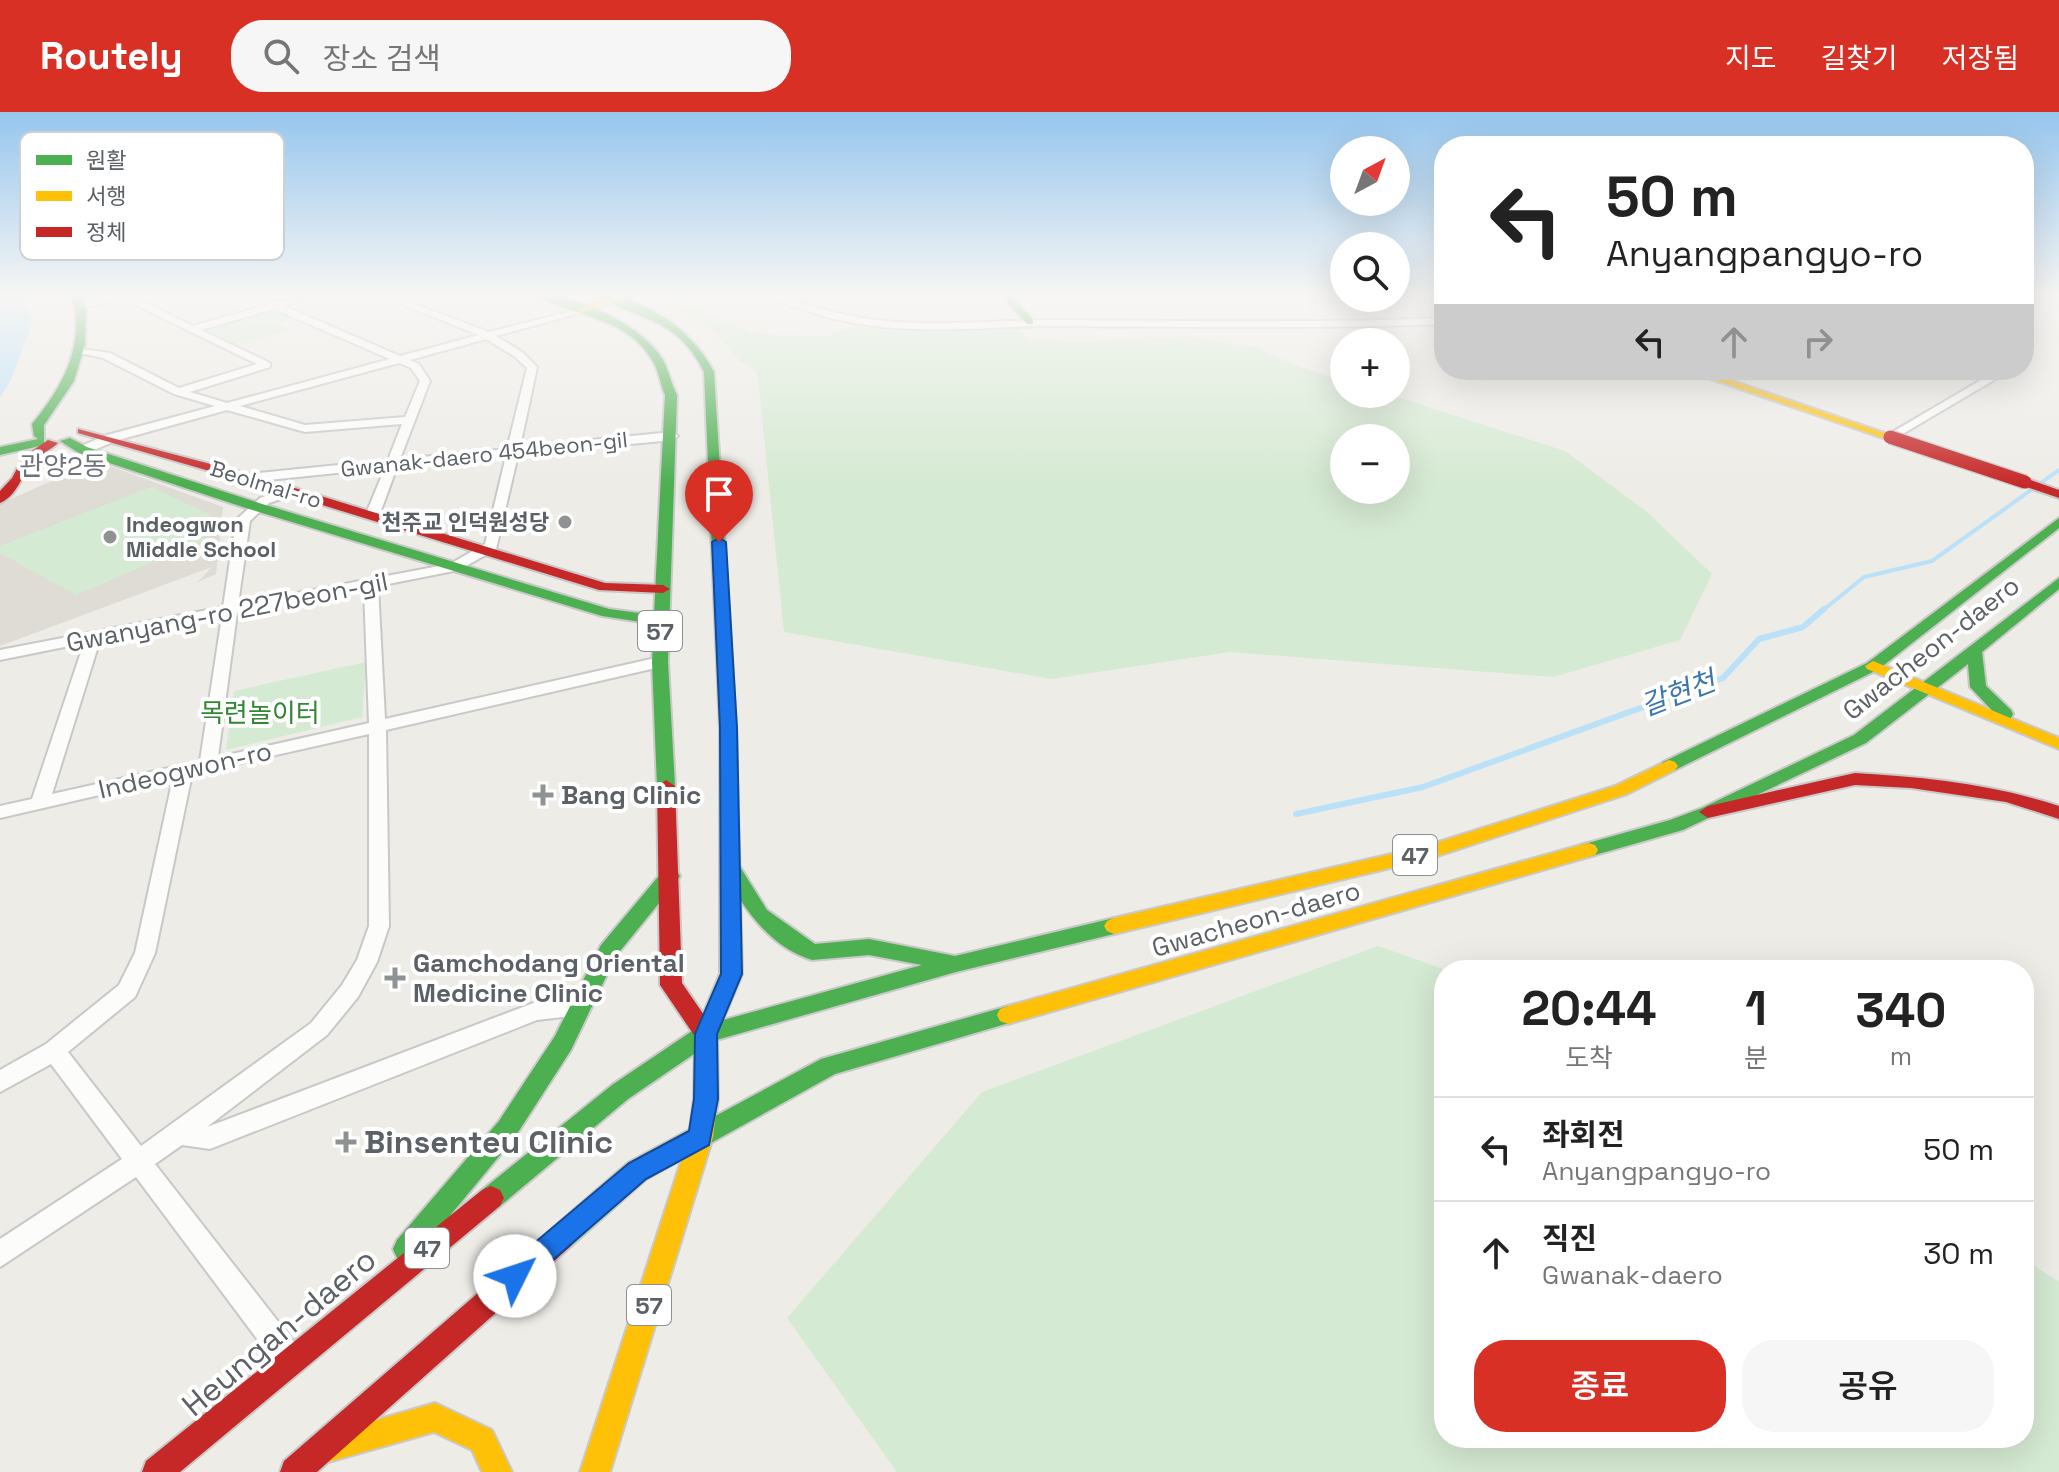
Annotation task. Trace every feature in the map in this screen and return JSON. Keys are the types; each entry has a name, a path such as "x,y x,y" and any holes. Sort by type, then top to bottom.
{"main road":[{"path":"0,499 18,479 27,460 62,439 38,424 48,415 75,357"},
{"name":"57","path":"656,357 664,370 671,395 672,436 660,620 671,985 706,1034"},
{"name":"57","path":"595,1472 701,1137 706,1099 706,1034 731,974 728,728 712,392 707,363 702,357"},
{"path":"1720,380 2053,492"},
{"name":"Beolmal-ro","path":"7,449 62,439 111,438 604,587 663,589"},
{"name":"Beolmal-ro","path":"62,439 254,506 454,567 607,613 660,620"},
{"name":"Gwacheon-daero","path":"706,1034 956,964 1428,852 1621,790 1873,666 2059,522"},
{"name":"Gwacheon-daero","path":"701,1137 829,1066 1464,887 1676,825 1708,812 1860,739 1888,720 2059,582"},
{"path":"1974,649 1977,689 1984,700 2027,730"},
{"path":"1873,666 2059,744"},
{"path":"1708,812 1855,779 1911,782 2008,796 2059,813"},
{"path":"730,866 760,915 792,941 812,952 869,947 956,964"},
{"path":"361,1303 507,1129 563,1043 608,951 670,876"},
{"name":"Heungan-daero","path":"157,1472 620,1092 706,1034"},
{"name":"47","path":"295,1472 637,1171 701,1137"},
{"path":"319,1450 435,1417 482,1440 497,1472"}],"street":[{"path":"111,357 178,392 305,429 411,420"},
{"path":"178,392 266,365 251,357"},
{"path":"372,516 425,381 415,366 395,357"},
{"path":"111,438 410,357"},
{"path":"454,567 491,546 533,370 523,357"},
{"path":"1890,437 1989,380"},
{"name":"Gwanak-daero 454beon-gil","path":"248,478 672,436"},
{"path":"208,766 243,520 254,506 269,497 292,491"},
{"name":"Gwanyang-ro 227beon-gil","path":"0,655 454,567"},
{"path":"0,1254 179,1134 319,1029 350,991 367,962 379,926 377,725 371,584"},
{"path":"40,802 93,638"},
{"name":"Indeogwon-ro","path":"0,812 660,662"},
{"path":"0,1082 54,1051 127,991 145,953 184,770"},
{"path":"179,1134 210,1138 536,1011 580,1008"},
{"path":"54,1051 291,1361"}],"shaded area":[{"name":"Indeogwon Middle School","path":"96,461 223,507 216,574 198,582 166,615 212,567 0,646 0,504"}],"green space":[{"path":"737,357 1279,357 1330,376 1330,408 1410,408 1410,401 1565,451 1647,512 1712,574 1680,640 1553,677 1230,652 1051,679 784,632 755,370"},
{"path":"151,487 211,515 204,540 76,595 0,553 0,546"},
{"name":"목련놀이터","path":"366,662 362,717 226,750 234,691"},
{"path":"1378,946 1434,966 1434,1448 2034,1448 2034,1266 2059,1282 2059,1472 897,1472 787,1318 982,1092"}],"water":[{"path":"0,357 19,357 11,380 0,397"}],"waterway":[{"name":"갈현천","path":"1822,611 1864,577 1932,561 2059,470"},
{"name":"갈현천","path":"1296,814 1423,787 1723,678 1759,639 1803,627 1824,609"}],"traffic: fast":[{"path":"40,436 38,424 59,398 76,357"},
{"path":"656,357 671,395 660,662 666,786"},
{"path":"702,357 709,372 728,728 729,811"},
{"path":"66,441 83,450 254,506 607,613 660,620"},
{"path":"0,451 40,442"},
{"path":"1669,766 1873,666 2059,522"},
{"path":"1588,850 1676,825 1708,812 1860,739 1888,720 2059,582"},
{"path":"1974,649 1978,687 2005,714"},
{"path":"730,867 760,915 792,941 812,952 869,947 948,962"},
{"path":"406,1249 507,1129 563,1043 608,951 670,876"},
{"path":"491,1198 620,1092 706,1034 956,964 1114,926"},
{"path":"562,1237 637,1171 829,1066 1008,1015"}],"traffic: slow":[{"path":"1720,380 1890,437"},
{"path":"1873,666 2059,744"},
{"path":"1114,926 1428,852 1621,790 1669,766"},
{"path":"595,1472 701,1137 706,1099 706,1034 731,974 729,811"},
{"path":"1008,1015 1588,850"},
{"path":"328,1447 435,1417 482,1440 497,1472"}],"traffic: jam":[{"path":"82,431 248,478 604,587 663,589"},
{"path":"1890,437 2025,482"},
{"path":"0,499 18,479 27,460 52,443"},
{"path":"2025,482 2059,494"},
{"path":"1708,812 1855,779 1911,782 2008,796 2059,813"},
{"path":"666,786 671,985 706,1034"},
{"path":"157,1472 491,1198"},
{"path":"295,1472 562,1237"}],"place":[{"name":"천주교 인덕원성당","path":"565,522"},
{"name":"Indeogwon Middle School","path":"110,537"},
{"name":"Bang Clinic","path":"543,795"},
{"name":"Gamchodang Oriental Medicine Clinic","path":"395,978"},
{"name":"Binsenteu Clinic","path":"346,1142"}],"district":[{"name":"관양2동","path":"63,466"}],"route":[{"path":"515,1276 637,1171 701,1137 706,1099 706,1034 731,974 728,728 719,542"}]}
